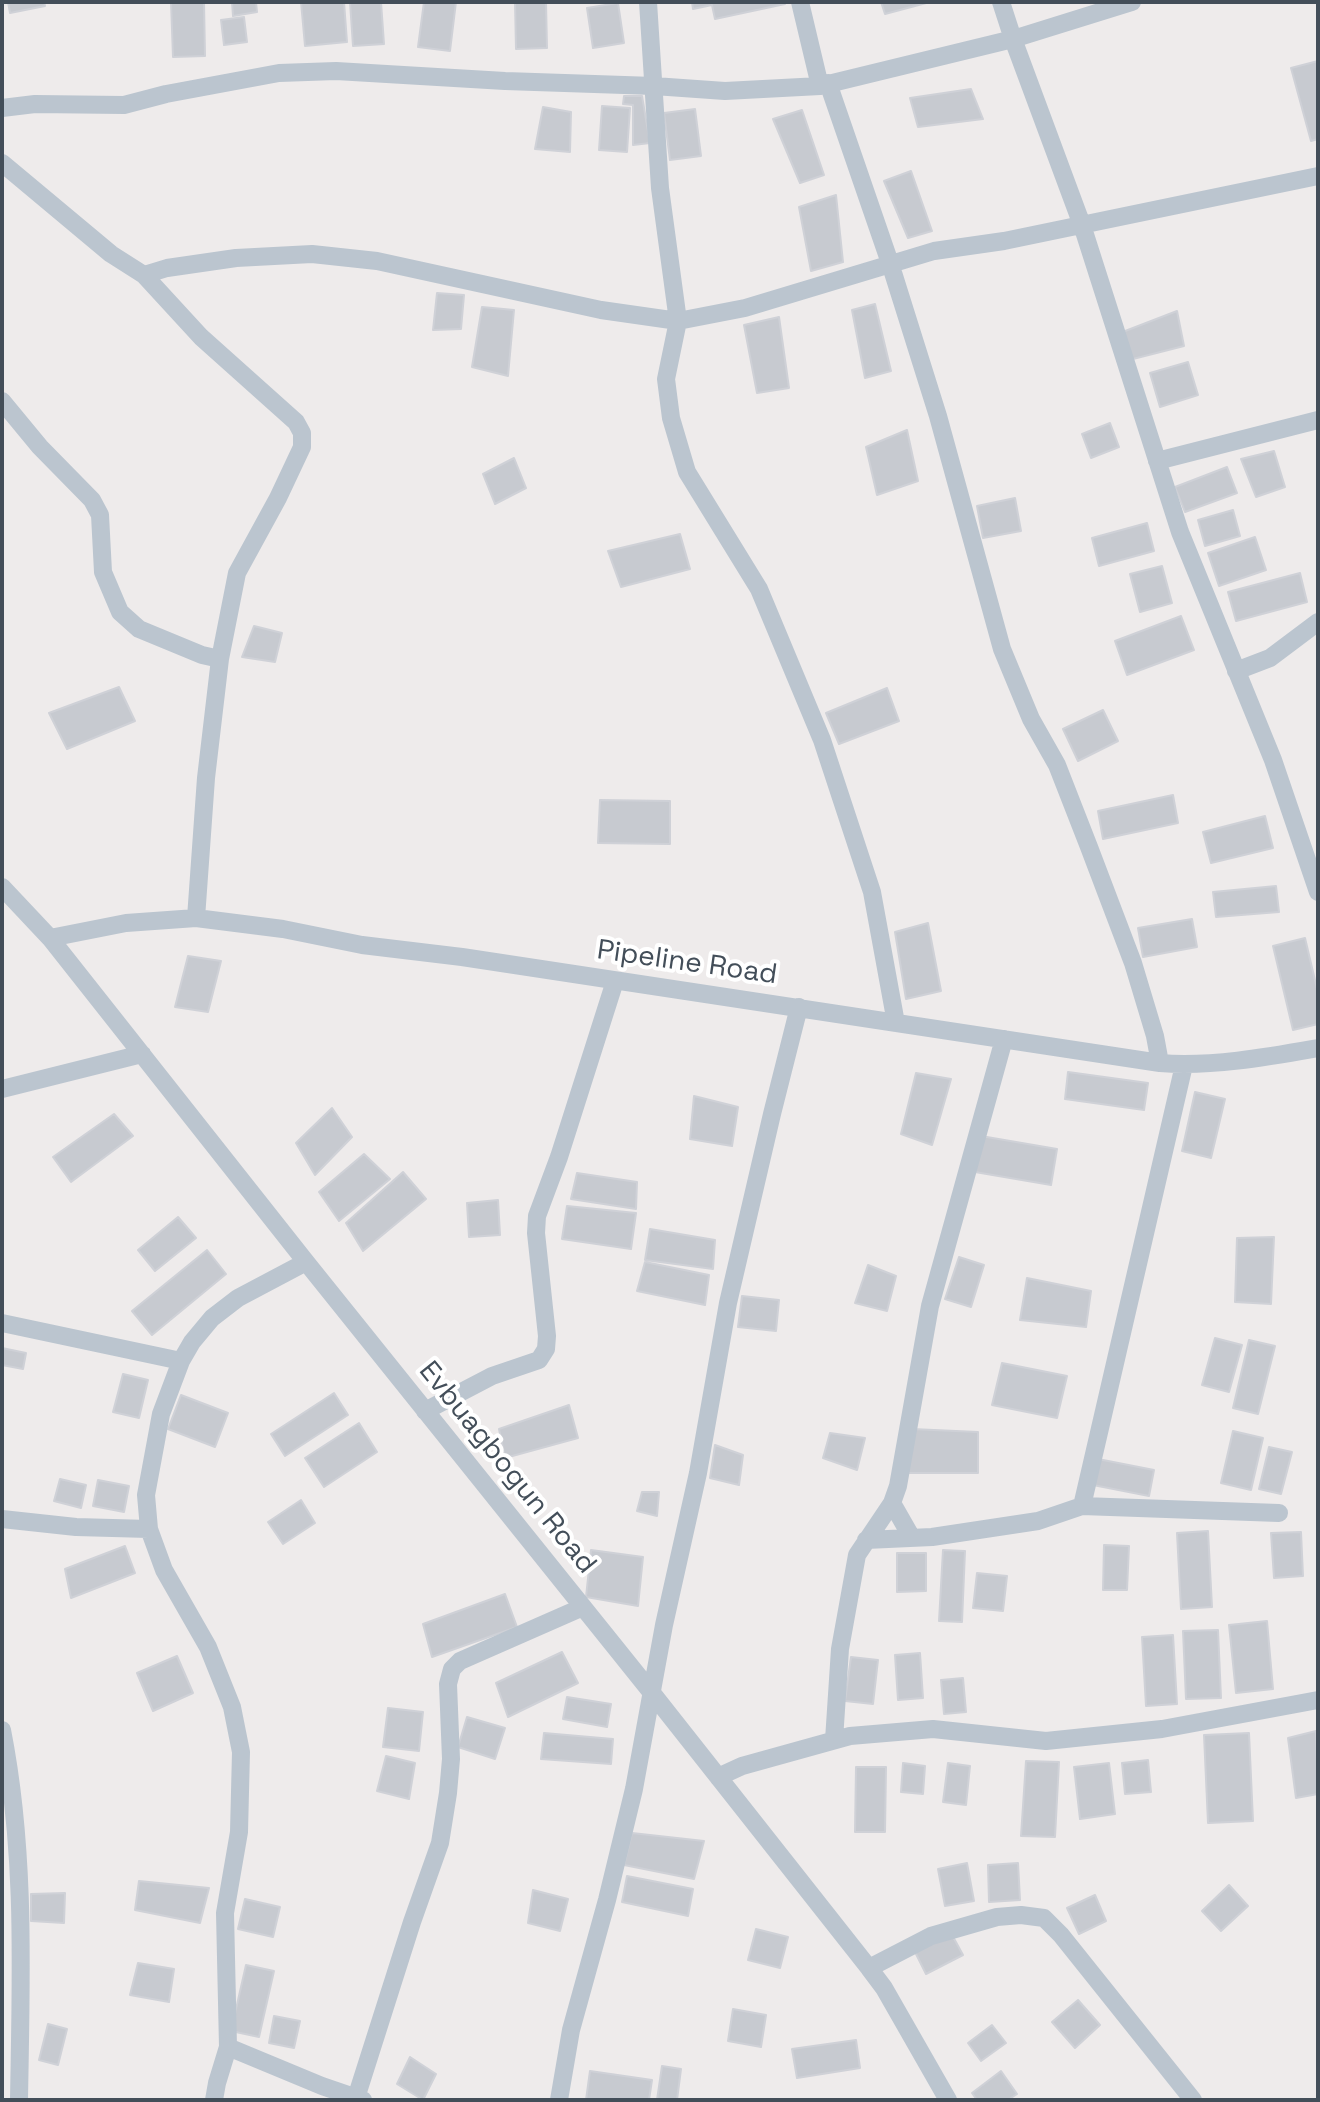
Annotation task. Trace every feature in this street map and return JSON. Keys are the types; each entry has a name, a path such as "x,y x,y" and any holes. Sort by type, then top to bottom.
{"street":[{"path":"648,2 660,188 678,321 666,379 671,418 687,472 759,589 822,740 872,892 896,1023"},
{"path":"800,2 824,84 890,263 946,445 1002,649 1031,719 1057,765 1089,847 1133,963 1160,1063"},
{"path":"1001,2 1082,225 1180,532 1273,760 1318,892"},
{"path":"2,108 35,104 124,105 279,73 336,71 725,91 824,84 1013,39 1132,2"},
{"path":"2,163 111,254 144,275 201,337 296,422 302,433 302,447 296,460 237,573 229,607 206,778 196,918"},
{"path":"144,275 167,268 236,258 312,254 377,261 601,310 678,321 745,308 934,251 1004,241 1318,176"},
{"path":"2,401 40,447 92,500 100,515 103,572 120,612 139,629 202,655 220,659"},
{"path":"1157,461 1318,420"},
{"path":"1236,671 1270,658 1318,622"},
{"name":"Evbuagbogun Road","path":"5,895 50,938 869,1968 884,1988 948,2100"},
{"name":"Pipeline Road","path":"50,938 126,923 196,918 1160,1063 1184,1065 1318,1048"},
{"path":"425,1411 492,1376 539,1360 546,1349 537,1216 615,981"},
{"path":"559,2100 571,2030 634,1789 664,1625 698,1473 728,1303 799,1007"},
{"path":"834,1740 840,1649 857,1555 892,1503 898,1486 930,1306 1004,1039"},
{"path":"2,1089 142,1054"},
{"path":"1082,1506 1184,1065"},
{"path":"214,2100 228,2047 225,1913 239,1832 241,1752 232,1707 208,1647 164,1570 149,1529 146,1495 161,1414 181,1361 192,1342 212,1318 238,1298 306,1262"},
{"path":"2,1323 181,1361"},
{"path":"892,1503 912,1538"},
{"path":"866,1540 912,1538 1038,1521 1082,1506 1279,1513"},
{"path":"2,1519 76,1527 149,1529"},
{"path":"228,2047 360,2099 412,1922 440,1843 450,1770 448,1684 452,1669 460,1661 583,1607"},
{"path":"718,1777 742,1766 850,1736 933,1729 1046,1741 1162,1729 1318,1700"},
{"path":"2,1730 19,1849 19,2100"},
{"path":"869,1968 944,1932 997,1917 1021,1915 1044,1918 1193,2100"}],"building":[{"path":"8,2 44,2 45,6 10,13"},
{"path":"171,2 204,2 205,56 173,57"},
{"path":"232,2 256,2 257,12 233,16"},
{"path":"301,2 344,2 347,42 305,46"},
{"path":"350,2 381,2 384,44 353,46"},
{"path":"424,2 456,2 450,51 418,47"},
{"path":"515,2 546,2 547,48 516,49"},
{"path":"692,2 785,4 715,19 712,5 693,9"},
{"path":"881,2 930,2 885,14"},
{"path":"618,3 624,43 593,48 587,8"},
{"path":"244,17 247,42 224,45 221,20"},
{"path":"1318,61 1318,139 1311,141 1291,68"},
{"path":"971,89 983,119 918,127 910,98"},
{"path":"624,96 642,96 650,143 633,145 633,105 623,104"},
{"path":"602,106 630,108 627,152 599,150"},
{"path":"543,107 571,112 570,152 535,149"},
{"path":"695,109 701,156 670,160 664,113"},
{"path":"802,110 824,175 800,183 773,119"},
{"path":"911,171 932,231 908,238 884,181"},
{"path":"836,195 843,262 811,271 799,207"},
{"path":"437,293 464,295 461,329 433,330"},
{"path":"875,304 891,371 865,378 852,310"},
{"path":"482,307 514,310 508,376 472,367"},
{"path":"1177,311 1184,346 1129,360 1120,333"},
{"path":"779,317 789,388 757,393 744,325"},
{"path":"1188,362 1198,395 1160,407 1150,373"},
{"path":"1110,423 1119,447 1091,458 1082,434"},
{"path":"907,430 918,481 877,495 866,447"},
{"path":"1274,451 1285,487 1256,497 1241,459"},
{"path":"514,458 526,488 495,504 483,474"},
{"path":"1227,467 1237,493 1185,512 1175,487"},
{"path":"1015,498 1021,531 983,538 977,506"},
{"path":"1233,510 1240,536 1205,546 1198,520"},
{"path":"1147,523 1154,551 1099,566 1092,538"},
{"path":"680,534 690,569 621,587 608,551"},
{"path":"1255,537 1266,570 1219,586 1208,553"},
{"path":"1162,566 1172,603 1140,612 1130,574"},
{"path":"1300,573 1307,602 1236,621 1228,592"},
{"path":"1181,616 1194,650 1127,675 1115,641"},
{"path":"254,626 282,633 275,662 242,657"},
{"path":"119,687 135,721 67,749 49,713"},
{"path":"887,688 899,721 839,744 826,713"},
{"path":"1103,710 1118,741 1078,761 1063,729"},
{"path":"1173,795 1178,823 1103,839 1098,811"},
{"path":"600,800 670,801 670,844 598,843"},
{"path":"1265,816 1273,848 1211,863 1203,832"},
{"path":"1276,886 1279,912 1216,917 1213,892"},
{"path":"1192,919 1197,947 1143,957 1138,928"},
{"path":"928,923 941,991 906,999 895,932"},
{"path":"1305,938 1318,993 1318,1024 1293,1030 1273,946"},
{"path":"188,956 221,961 208,1012 175,1007"},
{"path":"1068,1072 1148,1083 1144,1110 1065,1099"},
{"path":"916,1073 951,1079 932,1145 901,1134"},
{"path":"1195,1092 1225,1099 1211,1158 1182,1151"},
{"path":"694,1096 738,1107 732,1146 690,1139"},
{"path":"332,1108 352,1137 315,1175 296,1143"},
{"path":"114,1114 133,1136 71,1182 53,1157"},
{"path":"981,1136 1057,1149 1051,1185 975,1172"},
{"path":"364,1154 390,1179 339,1221 319,1192"},
{"path":"403,1172 426,1199 363,1251 346,1223"},
{"path":"577,1173 637,1182 636,1209 571,1199"},
{"path":"498,1200 500,1235 469,1237 467,1203"},
{"path":"567,1206 636,1213 631,1249 562,1239"},
{"path":"178,1217 196,1238 155,1271 138,1250"},
{"path":"650,1229 715,1240 713,1269 645,1260"},
{"path":"1274,1237 1271,1304 1235,1302 1237,1238"},
{"path":"207,1250 226,1274 152,1335 132,1311"},
{"path":"959,1257 984,1265 971,1307 945,1299"},
{"path":"645,1262 709,1275 705,1305 637,1291"},
{"path":"868,1265 896,1276 887,1311 855,1303"},
{"path":"1027,1278 1091,1291 1086,1327 1020,1320"},
{"path":"742,1296 779,1300 776,1331 738,1327"},
{"path":"1215,1338 1242,1345 1229,1392 1202,1385"},
{"path":"1249,1340 1275,1346 1258,1414 1233,1408"},
{"path":"2,1348 26,1353 23,1369 2,1365"},
{"path":"1002,1363 1067,1376 1057,1418 992,1405"},
{"path":"123,1374 148,1380 139,1418 113,1412"},
{"path":"334,1393 348,1415 285,1456 271,1434"},
{"path":"181,1395 228,1413 215,1447 168,1429"},
{"path":"569,1405 578,1438 505,1458 499,1429"},
{"path":"359,1423 377,1452 324,1487 305,1458"},
{"path":"912,1429 978,1432 978,1473 907,1473"},
{"path":"1233,1431 1263,1438 1251,1490 1221,1483"},
{"path":"830,1433 865,1438 857,1470 823,1458"},
{"path":"715,1445 743,1455 739,1485 710,1478"},
{"path":"1269,1447 1292,1452 1281,1494 1259,1489"},
{"path":"1098,1459 1154,1470 1149,1496 1093,1485"},
{"path":"60,1479 86,1485 81,1508 54,1501"},
{"path":"98,1480 129,1486 124,1512 93,1506"},
{"path":"642,1492 659,1492 657,1516 637,1511"},
{"path":"301,1500 315,1523 283,1544 268,1522"},
{"path":"1208,1531 1212,1607 1181,1609 1177,1533"},
{"path":"1301,1532 1303,1576 1274,1578 1271,1533"},
{"path":"1104,1545 1129,1546 1127,1590 1103,1590"},
{"path":"125,1546 135,1573 71,1598 65,1569"},
{"path":"591,1550 643,1557 638,1606 586,1597"},
{"path":"943,1550 965,1551 962,1622 939,1621"},
{"path":"897,1553 926,1553 926,1591 897,1592"},
{"path":"977,1573 1007,1576 1003,1611 973,1608"},
{"path":"505,1594 517,1627 432,1657 423,1624"},
{"path":"1267,1621 1273,1689 1236,1693 1229,1625"},
{"path":"1218,1630 1221,1698 1186,1699 1183,1631"},
{"path":"1173,1635 1177,1704 1146,1706 1142,1637"},
{"path":"562,1652 578,1683 508,1717 496,1683"},
{"path":"920,1653 923,1698 898,1700 895,1655"},
{"path":"177,1656 193,1693 153,1711 137,1673"},
{"path":"851,1657 878,1660 873,1704 845,1701"},
{"path":"963,1678 966,1712 944,1714 941,1680"},
{"path":"567,1697 611,1704 607,1727 563,1719"},
{"path":"388,1708 423,1712 419,1751 383,1747"},
{"path":"467,1717 505,1728 495,1759 458,1747"},
{"path":"1316,1731 1318,1794 1296,1798 1288,1738"},
{"path":"544,1733 613,1739 611,1764 541,1759"},
{"path":"1249,1733 1253,1821 1208,1823 1204,1735"},
{"path":"386,1756 415,1763 409,1799 377,1791"},
{"path":"1148,1760 1151,1792 1125,1794 1122,1763"},
{"path":"1026,1761 1059,1762 1055,1837 1021,1836"},
{"path":"903,1763 925,1766 923,1794 901,1792"},
{"path":"948,1763 970,1766 966,1805 943,1802"},
{"path":"1109,1763 1115,1814 1080,1819 1074,1767"},
{"path":"856,1767 886,1767 885,1832 855,1832"},
{"path":"632,1833 704,1841 694,1879 624,1865"},
{"path":"967,1863 974,1901 945,1906 938,1869"},
{"path":"1018,1863 1020,1900 989,1902 988,1865"},
{"path":"627,1876 693,1889 688,1916 622,1902"},
{"path":"139,1881 209,1888 200,1923 135,1910"},
{"path":"1229,1885 1248,1906 1221,1931 1202,1911"},
{"path":"533,1890 568,1899 560,1931 528,1923"},
{"path":"65,1893 64,1923 31,1921 31,1894"},
{"path":"1095,1895 1106,1921 1079,1934 1067,1908"},
{"path":"245,1899 280,1907 273,1937 238,1929"},
{"path":"756,1929 788,1937 780,1968 748,1960"},
{"path":"951,1933 963,1955 926,1974 915,1952"},
{"path":"138,1963 174,1969 169,2002 130,1995"},
{"path":"246,1965 274,1971 259,2037 231,2031"},
{"path":"1078,2000 1100,2025 1075,2048 1052,2022"},
{"path":"733,2009 766,2015 761,2047 728,2041"},
{"path":"274,2016 300,2021 294,2048 269,2043"},
{"path":"48,2024 67,2029 58,2065 39,2060"},
{"path":"992,2025 1006,2043 981,2061 968,2043"},
{"path":"856,2040 860,2068 797,2078 792,2049"},
{"path":"410,2057 436,2074 423,2100 397,2084"},
{"path":"662,2066 681,2069 677,2100 657,2100"},
{"path":"590,2071 652,2080 649,2100 586,2100"},
{"path":"1001,2071 1017,2094 1008,2100 977,2100 972,2093"}]}
